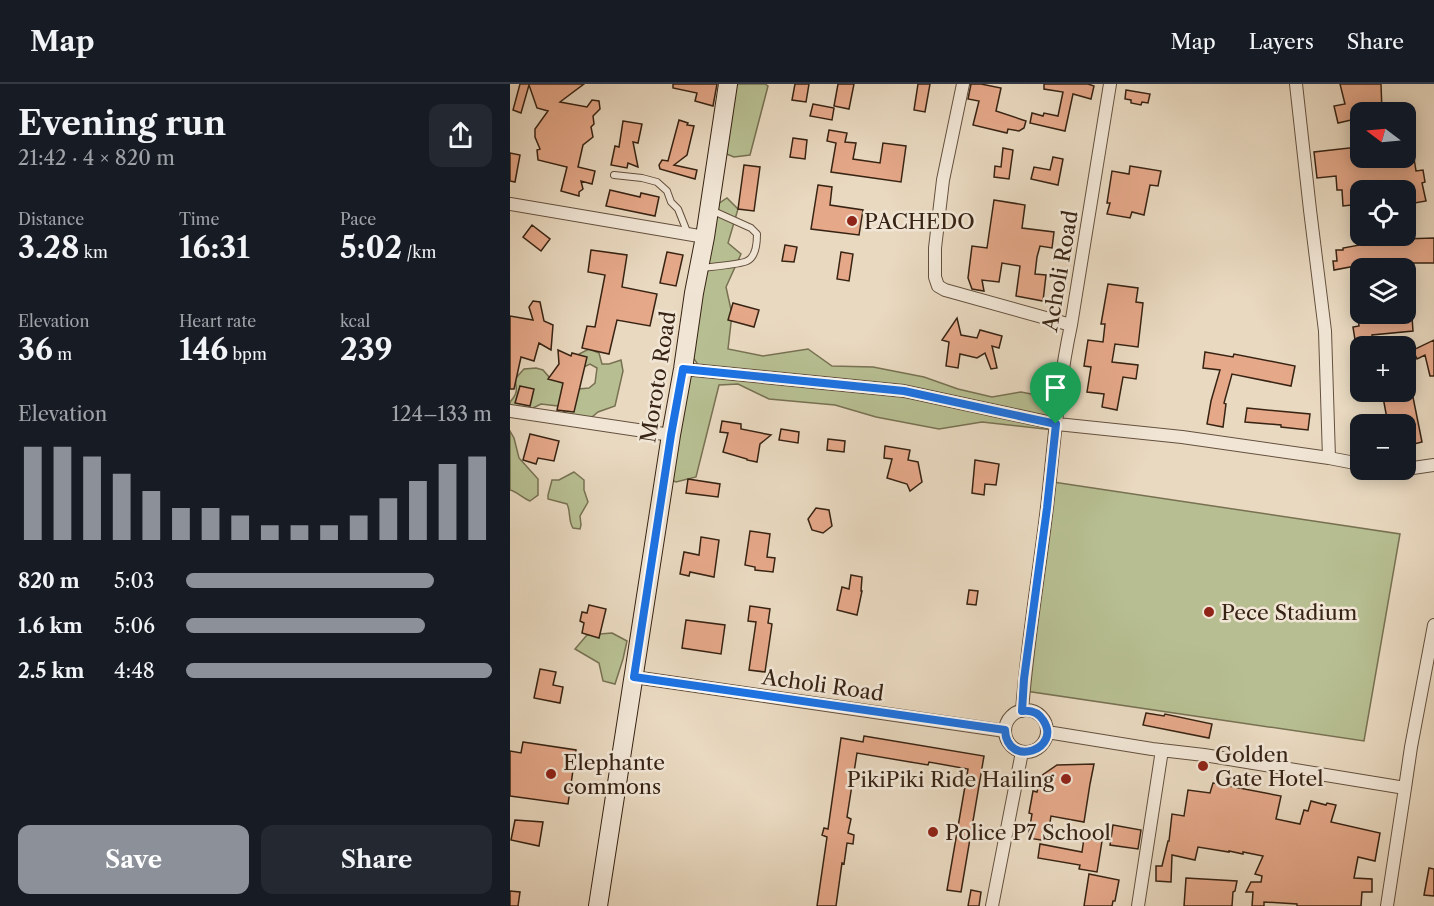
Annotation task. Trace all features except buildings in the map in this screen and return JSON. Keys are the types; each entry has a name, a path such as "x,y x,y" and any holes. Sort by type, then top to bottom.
{"main road":[{"name":"Moroto Road","path":"598,906 699,269 697,236 709,209 728,84"}],"street":[{"path":"963,84 943,180 935,248 935,277 938,286 945,290 1071,325"},
{"path":"1296,84 1325,331 1329,458"},
{"name":"Acholi Road","path":"1022,711 1064,355 1071,325 1110,86"},
{"path":"510,204 697,236"},
{"path":"683,369 904,391 1056,424 1182,437 1350,462"},
{"path":"510,411 671,435"},
{"path":"1416,468 1434,465"},
{"path":"1387,906 1434,625"},
{"name":"Acholi Road","path":"634,677 1005,730"},
{"path":"1027,711 1037,714 1044,722 1047,732 1039,748 1022,752 1010,745 1005,730 1012,716 1027,711"},
{"path":"1047,732 1405,788"},
{"path":"1138,906 1162,750"},
{"path":"992,906 1022,752"}],"lane":[{"path":"614,175 657,182 667,191 671,202 697,236"},
{"path":"699,269 747,262 757,244 757,234 751,228 709,209"}],"green space":[{"path":"731,84 765,84 768,86 750,155 734,157 719,151"},
{"path":"727,198 738,209 728,243 741,254 726,287 732,314 728,349 763,356 808,349 832,366 873,367 924,377 958,389 992,397 1021,392 1058,399 1053,430 982,422 939,429 876,417 835,405 769,399 738,384 719,385 696,477 676,482 663,476 682,389 697,363 689,352 715,206"},
{"path":"589,349 599,353 602,364 621,360 623,371 615,406 598,412 592,417 569,415 558,406 541,404 521,410 510,407 516,391 515,379 524,369 543,370 550,378 578,389 589,388 595,383 597,368 590,364 584,367 577,363 579,354"},
{"path":"510,431 519,458 538,479 538,495 530,501 510,490"},
{"path":"574,472 584,480 588,502 580,516 580,529 573,528 571,525 567,504 548,499 552,480 559,480"},
{"name":"Pece Stadium","path":"1053,482 1400,534 1364,741 1019,690"},
{"path":"612,633 627,641 615,684 603,681 599,663 575,649 587,635"}],"place":[{"name":"PACHEDO","path":"852,221"},
{"name":"Pece Stadium","path":"1209,612"},
{"name":"Golden Gate Hotel","path":"1203,766"},
{"name":"Elephante commons","path":"551,774"},
{"name":"PikiPiki Ride Hailing","path":"1066,779"},
{"name":"Police P7 School","path":"933,832"}],"route":[{"path":"683,369 904,391 1056,424 1024,679 1022,711 1037,714 1044,722 1047,732 1043,743 1034,751 1022,752 1013,748 1007,740 1005,730 634,677 683,369"}]}
